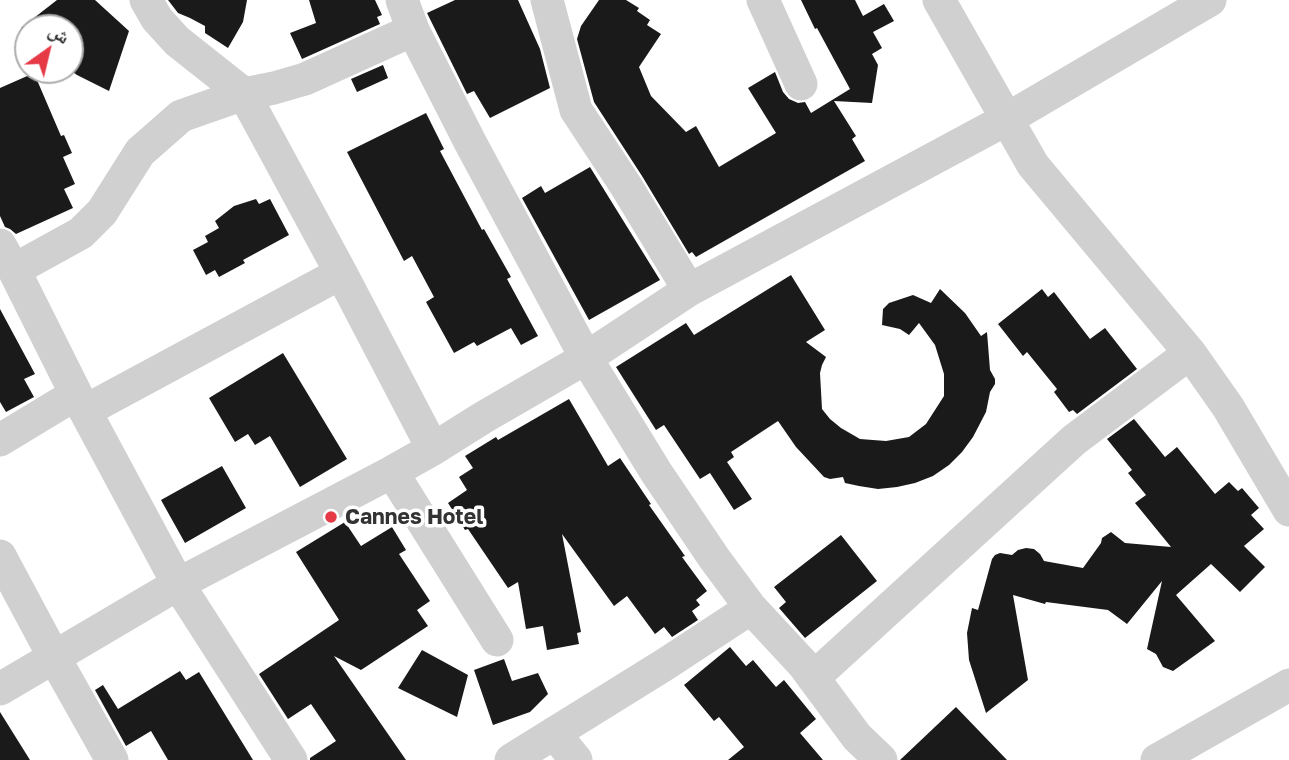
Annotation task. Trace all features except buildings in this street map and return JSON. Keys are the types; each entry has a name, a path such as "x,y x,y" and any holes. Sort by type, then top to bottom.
{"street":[{"path":"146,0 157,19 177,41 244,94 433,449"},
{"path":"547,0 576,110 689,290"},
{"path":"763,0 801,84"},
{"path":"939,0 1033,164 1190,353 1228,407 1289,510"},
{"path":"0,690 178,584 433,449 586,358 689,290 1007,119 1210,0"},
{"path":"291,760 178,584 7,258 80,233 102,212 140,152 181,116 244,94 305,79 407,15 470,142 586,358 656,472 751,608 803,664 857,737 881,760"},
{"path":"0,440 81,403 341,273"},
{"path":"813,678 1074,440 1190,353"},
{"path":"392,472 497,640"},
{"path":"0,556 112,760"},
{"path":"511,760 751,608"},
{"path":"1157,760 1289,685"},
{"path":"554,733 576,760"}],"place":[{"name":"Cannes Hotel","path":"331,517"}]}
